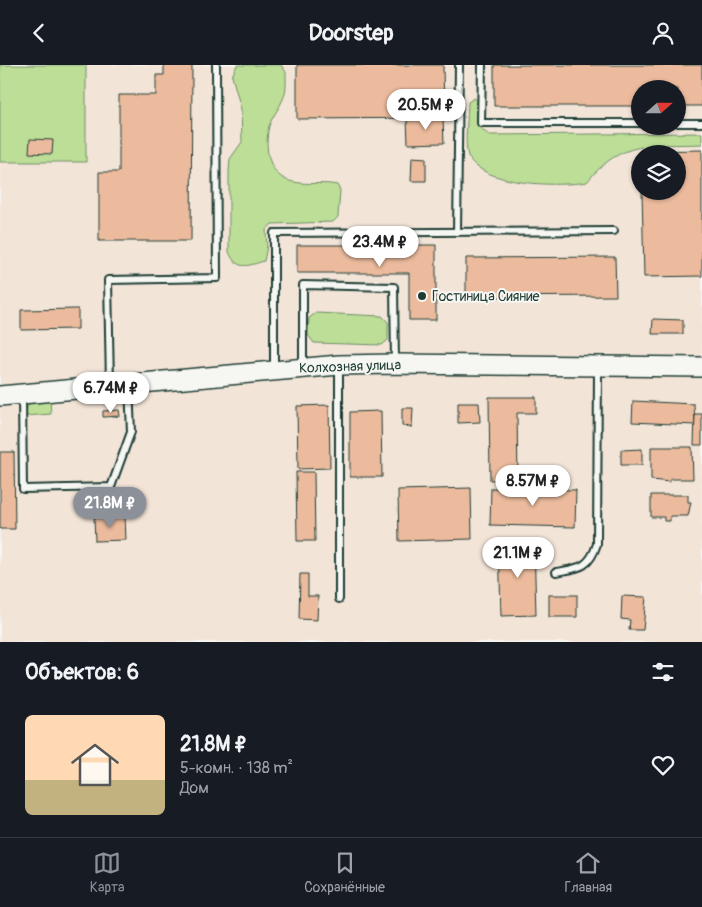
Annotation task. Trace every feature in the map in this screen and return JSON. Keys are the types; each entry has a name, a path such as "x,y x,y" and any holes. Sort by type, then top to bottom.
{"street":[{"name":"Колхозная улица","path":"0,396 339,365 702,367"}],"lane":[{"path":"22,394 23,489 111,487 131,432 119,385 108,280 217,278 216,65"},
{"path":"457,232 459,65"},
{"path":"482,65 481,123 631,123"},
{"path":"686,123 702,123"},
{"path":"274,370 274,233 614,231"},
{"path":"303,367 303,285 394,287 395,364"},
{"path":"339,365 339,599"},
{"path":"556,572 581,568 594,555 597,544 598,366"}],"shaded area":[{"path":"0,65 702,65 702,359 593,360 0,392"},
{"path":"338,372 702,373 702,642 0,642 0,402"}],"green space":[{"path":"0,65 86,65 86,162 0,162"},
{"path":"237,65 281,65 286,72 284,96 270,122 267,143 270,161 278,175 294,182 337,185 340,190 338,217 333,222 272,224 266,230 267,246 264,261 248,265 239,265 229,252 230,159 242,142 241,109 232,76"},
{"path":"474,98 477,100 476,113 479,127 489,135 686,135 686,133 702,133 702,144 631,145 631,150 612,158 587,182 541,184 504,179 476,166 468,156 466,138 468,102"},
{"path":"316,313 382,316 388,322 388,340 382,345 314,343 308,335 309,318"},
{"path":"50,400 51,414 26,416 27,406 31,402"}],"building":[{"path":"164,65 192,65 191,241 99,241 99,172 119,172 119,95 156,95 156,75 164,75"},
{"path":"297,65 443,65 444,118 297,119"},
{"path":"494,65 702,65 702,106 686,106 686,80 631,80 631,106 494,106"},
{"path":"443,118 444,143 408,144 407,119"},
{"path":"30,139 53,140 52,154 29,153"},
{"path":"686,150 702,150 702,276 644,277 642,200 686,200"},
{"path":"412,157 426,158 426,181 411,181"},
{"name":"Гостиница Сияние","path":"297,245 436,245 436,320 409,320 409,273 297,273"},
{"path":"615,257 616,296 466,297 466,258"},
{"path":"78,309 78,329 21,330 21,310"},
{"path":"653,319 683,320 683,334 652,334"},
{"path":"489,397 536,397 536,413 517,413 518,479 490,480"},
{"path":"633,401 694,404 695,425 632,422"},
{"path":"458,403 479,403 480,422 458,423"},
{"path":"329,405 330,468 298,469 297,406"},
{"path":"402,408 413,408 412,427 402,426"},
{"path":"119,410 120,416 103,417 103,411"},
{"path":"381,411 382,477 350,477 350,412"},
{"path":"695,414 702,414 702,445 694,445"},
{"path":"651,447 692,447 693,479 670,479 670,482 651,480"},
{"path":"642,449 642,465 621,465 621,450"},
{"path":"0,452 14,452 15,529 0,529"},
{"path":"296,472 314,472 315,541 297,541"},
{"path":"471,488 472,539 399,541 398,490"},
{"path":"491,488 576,490 575,527 490,525"},
{"path":"651,495 688,495 688,502 691,502 688,516 670,516 670,521 664,521 664,517 651,517"},
{"path":"125,517 126,540 95,541 94,518"},
{"path":"534,541 536,615 501,616 499,542"},
{"path":"300,574 308,574 308,596 318,596 317,620 299,619"},
{"path":"549,595 577,595 577,617 549,617"},
{"path":"622,596 646,597 643,630 629,630 630,620 621,619"}],"place":[{"name":"Гостиница Сияние","path":"422,296"}]}
